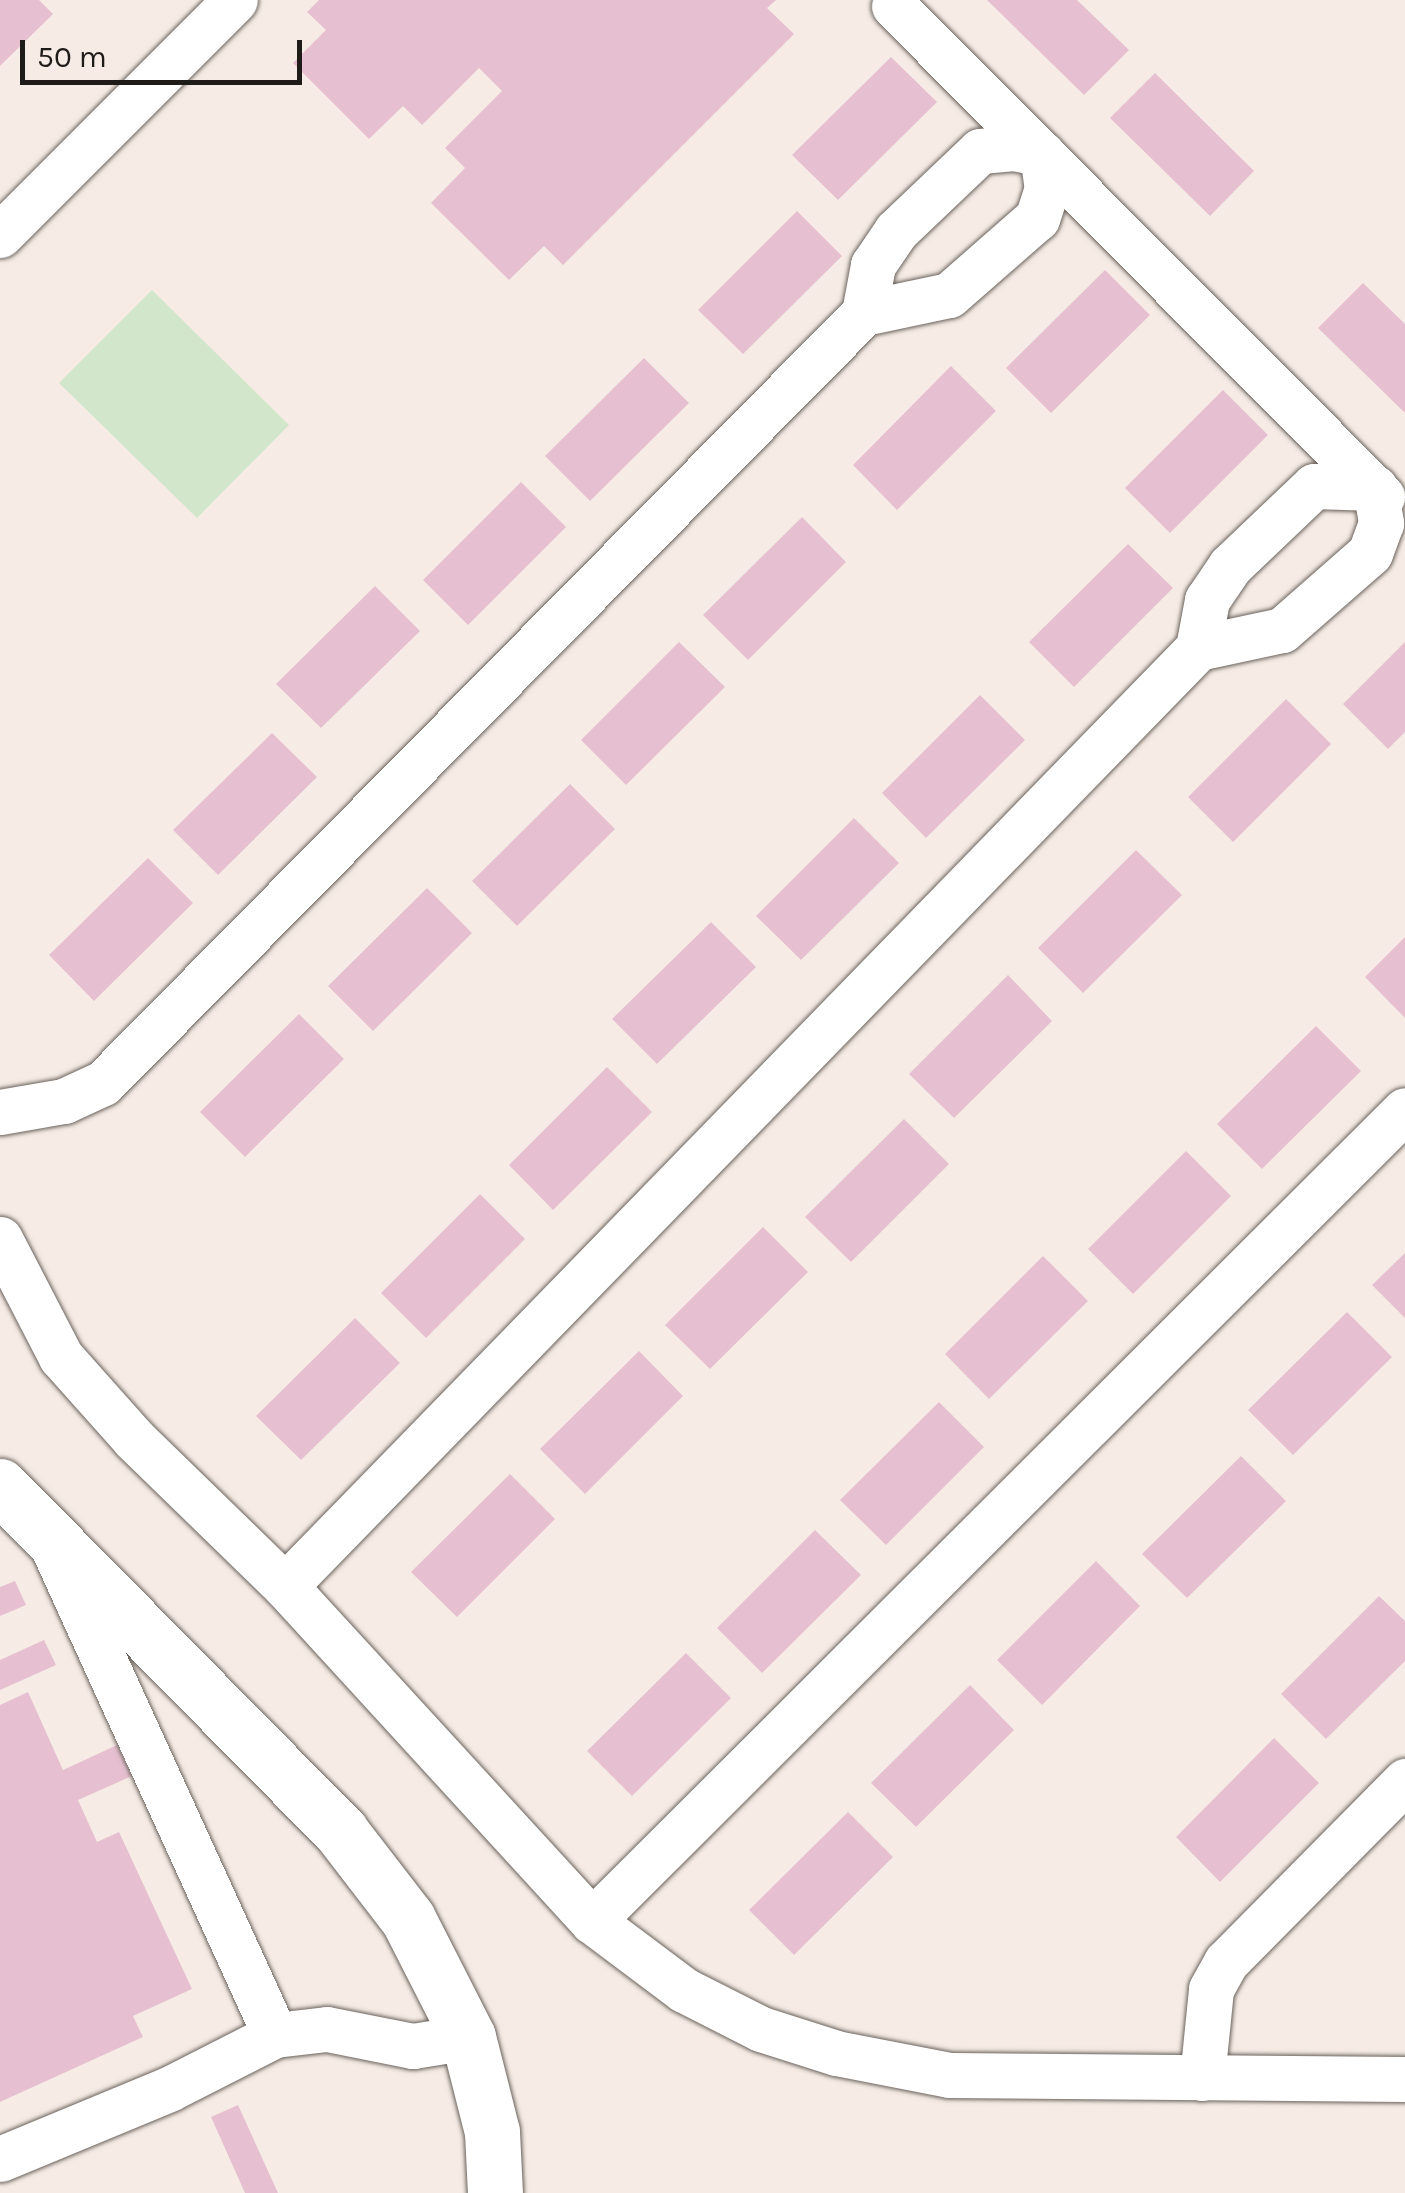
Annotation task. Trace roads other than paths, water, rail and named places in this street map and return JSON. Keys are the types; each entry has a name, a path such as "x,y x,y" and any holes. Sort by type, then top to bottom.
{"main road":[{"path":"0,1486 340,1832 408,1919 468,2037 492,2132 496,2193"}],"street":[{"path":"0,235 234,0"},
{"path":"894,6 1390,503"},
{"path":"864,313 873,264 896,231 980,151 1014,148 1042,154"},
{"path":"0,1112 64,1101 103,1083 864,313 948,295 1036,218 1047,188 1042,154"},
{"path":"286,1586 1198,648 1207,600 1230,566 1314,486 1390,503"},
{"path":"1198,648 1282,630 1370,553 1390,503"},
{"path":"592,1921 1405,1110"},
{"path":"0,1239 61,1357 134,1440 286,1586 592,1921 684,1990 761,2028 836,2053 949,2076 1405,2079"},
{"path":"49,1539 275,2035"},
{"path":"1202,2078 1212,1989 1226,1962 1405,1782"},
{"path":"0,2160 169,2088 275,2035 327,2029 412,2046 468,2037"}]}
